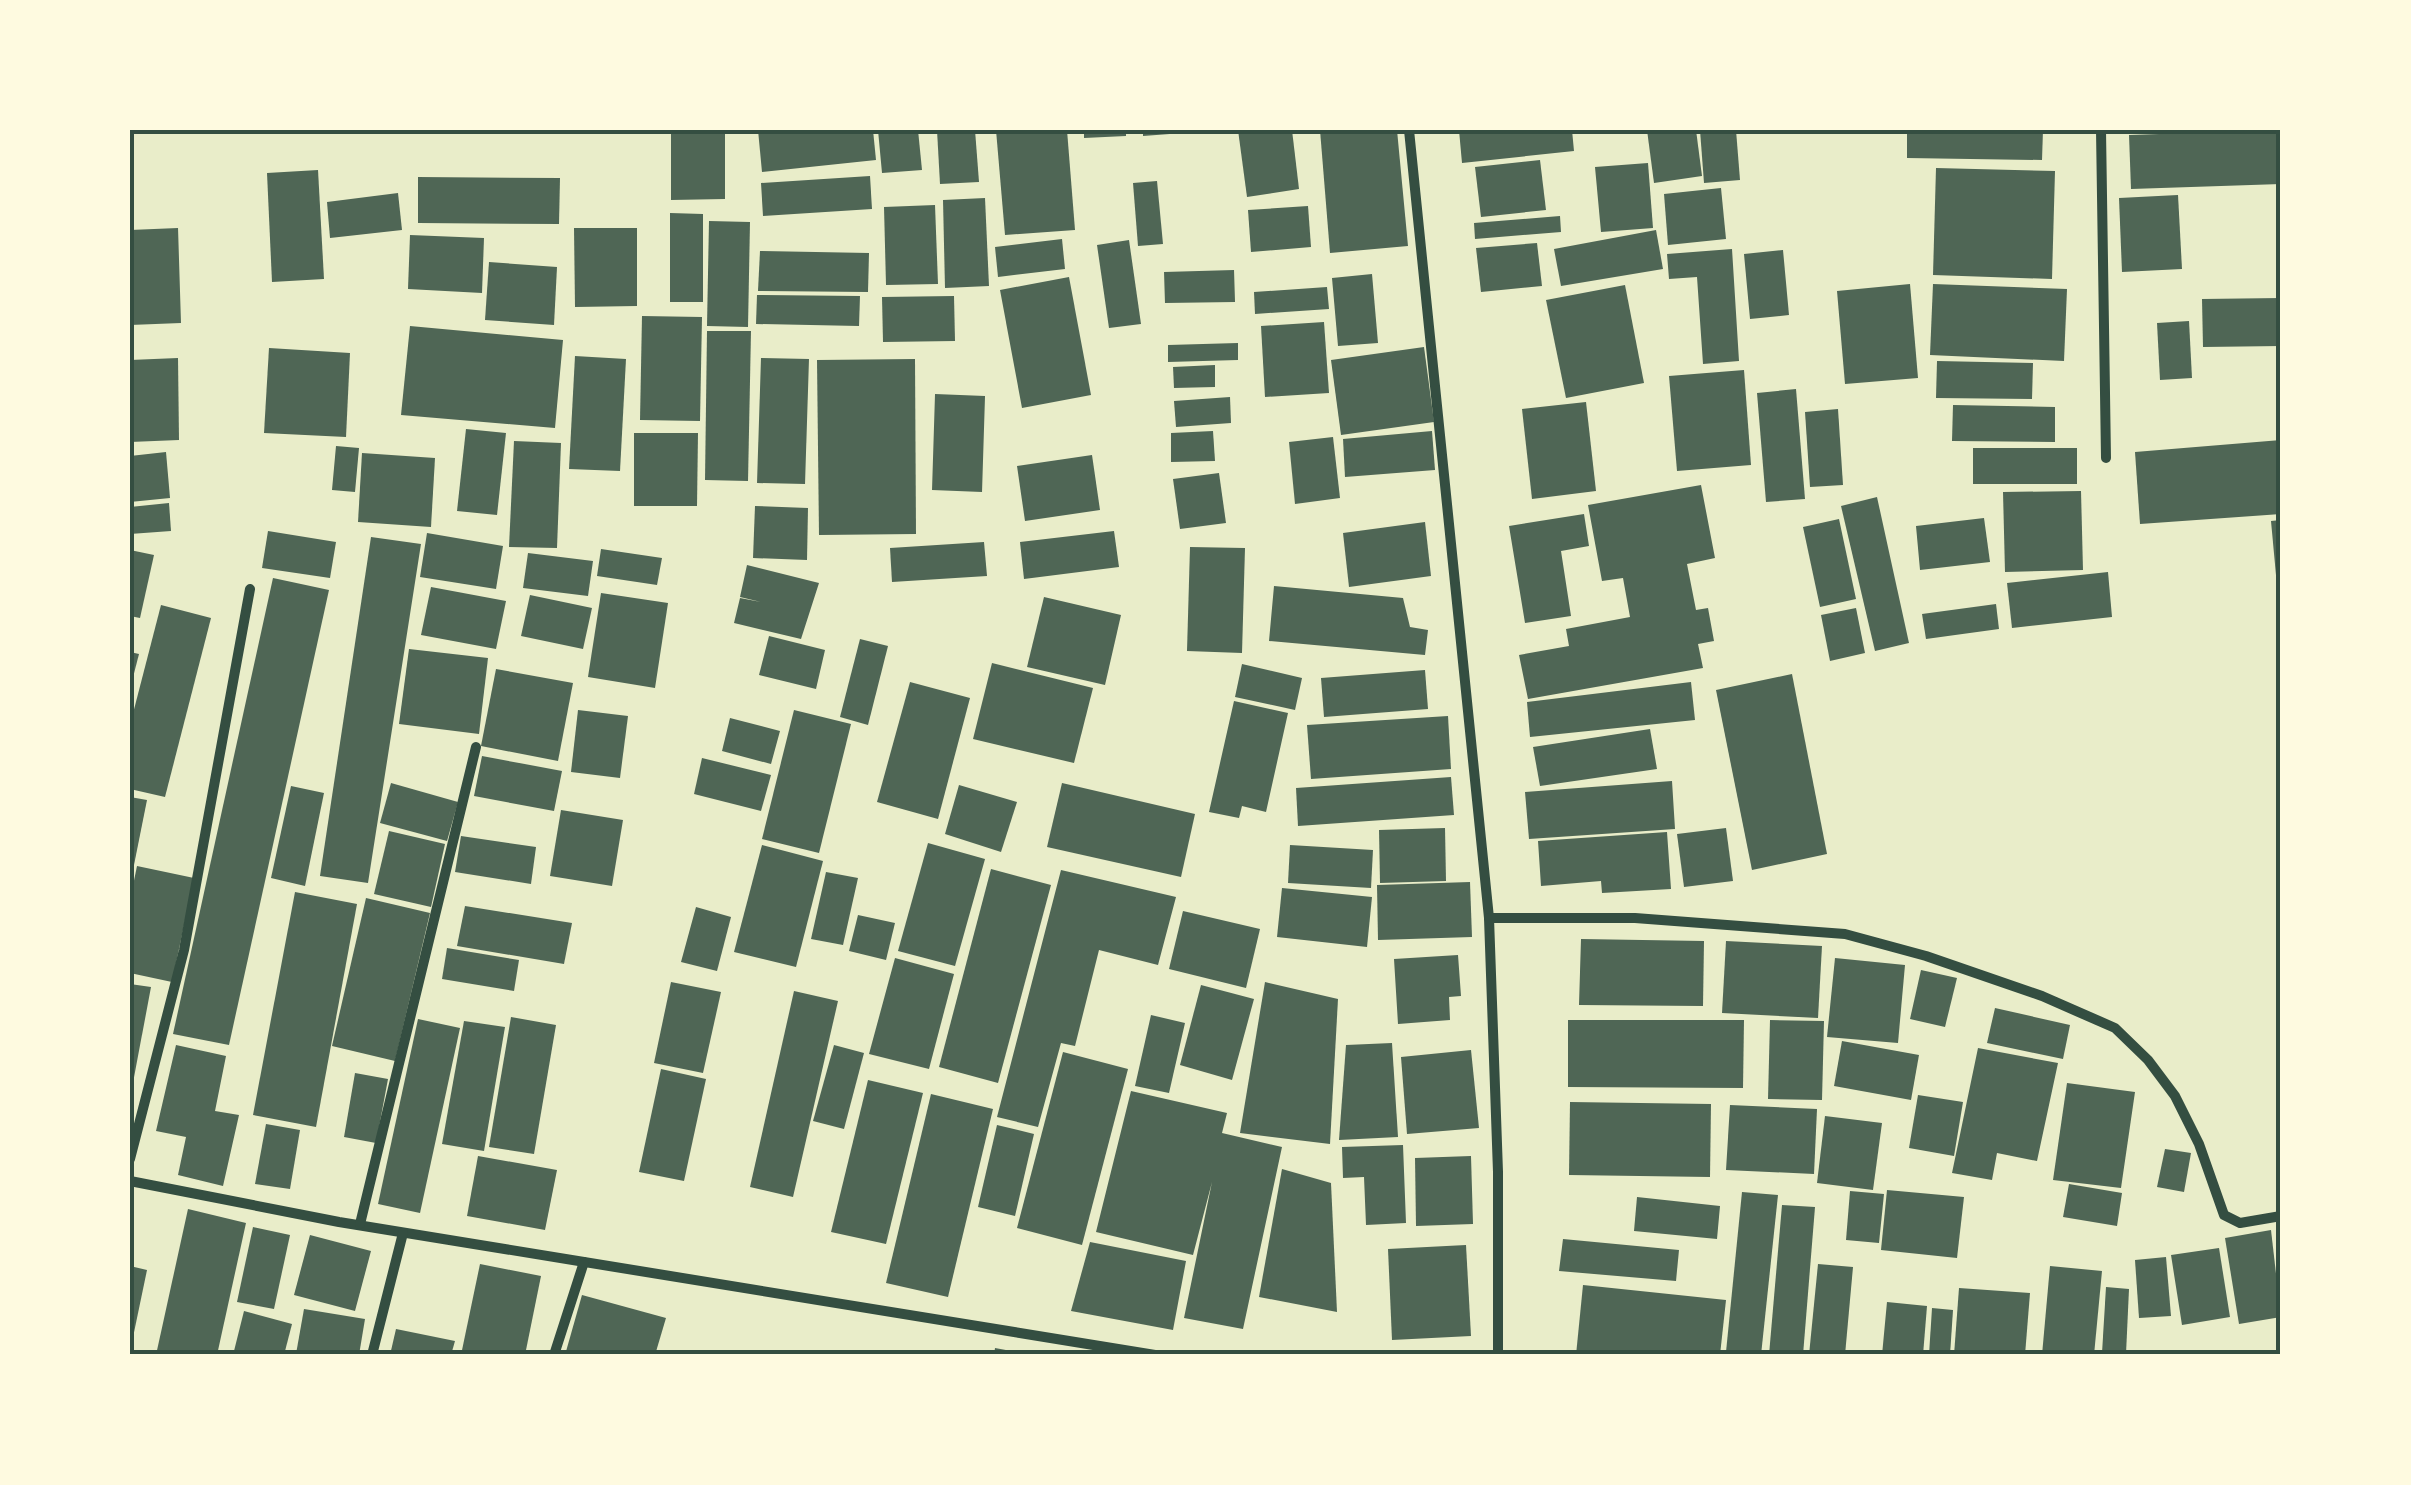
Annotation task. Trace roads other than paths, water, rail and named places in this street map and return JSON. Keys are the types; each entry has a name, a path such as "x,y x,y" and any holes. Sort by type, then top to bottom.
{"street":[{"path":"1408,130 1489,918 1498,1172 1498,1355"},
{"path":"2101,130 2106,458"},
{"path":"130,1160 184,950 250,589"},
{"path":"360,1224 476,747"},
{"path":"1489,918 1636,918 1845,934 1926,956 2042,996 2115,1028 2148,1060 2175,1096 2200,1144 2224,1215 2240,1223 2281,1216"},
{"path":"130,1181 404,1232 1155,1355"},
{"path":"372,1355 404,1232"},
{"path":"554,1355 584,1262"}]}
